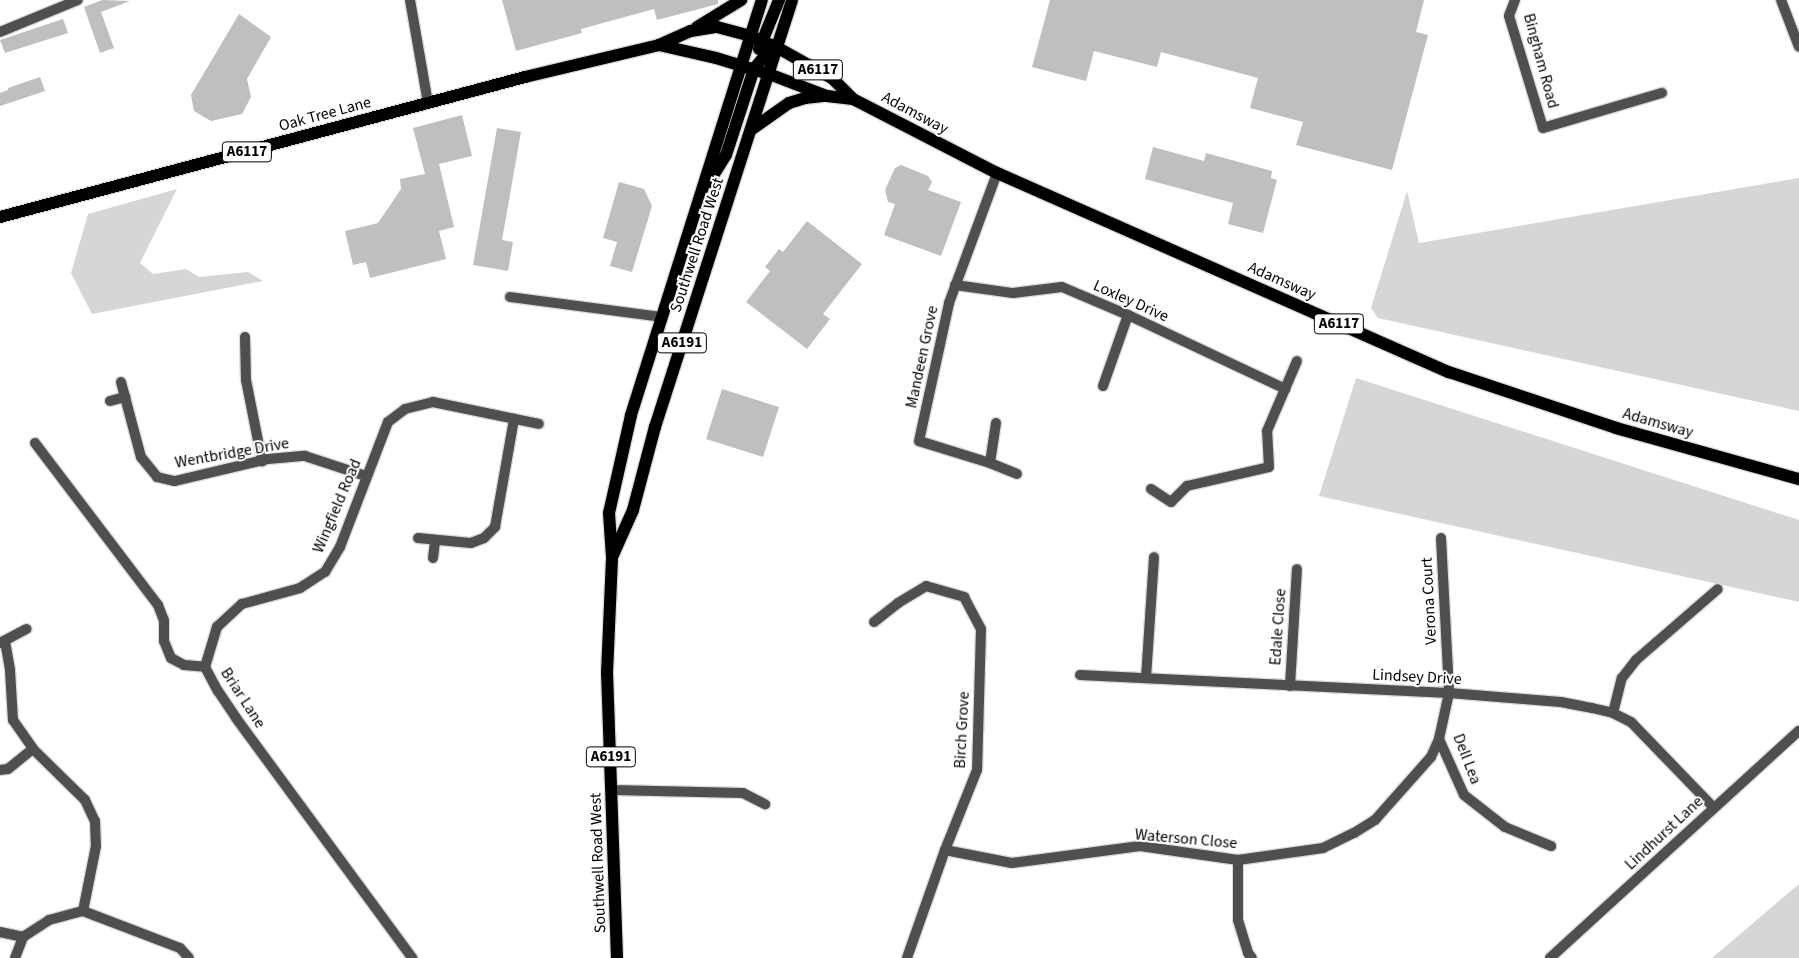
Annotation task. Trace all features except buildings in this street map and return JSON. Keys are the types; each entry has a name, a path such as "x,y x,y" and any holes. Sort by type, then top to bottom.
{"main road":[{"path":"691,31 741,0"},
{"name":"Southwell Road West","path":"616,958 607,673 612,557 609,513 631,415 762,0"},
{"path":"741,66 757,53 764,42 779,0"},
{"name":"Southwell Road West","path":"612,557 633,510 655,427 770,74 792,0"},
{"name":"Oak Tree Lane","path":"0,217 428,103 659,45 691,31 716,27 751,36"},
{"name":"A6117","path":"751,36 778,48"},
{"name":"Oak Tree Lane","path":"659,45 716,58 741,66"},
{"path":"699,197 726,155 754,70 768,52 778,48"},
{"name":"Adamsway","path":"778,48 832,78 853,99 997,173 1449,372 1616,428 1799,479"},
{"name":"A6117","path":"741,66 770,74"},
{"name":"Adamsway","path":"770,74 827,96 853,99"},
{"path":"752,129 789,103 805,98 827,96"}],"street":[{"path":"0,32 78,0"},
{"path":"410,0 428,103"},
{"name":"Bingham Road","path":"1515,0 1510,16 1543,128 1662,93"},
{"path":"1781,0 1799,47"},
{"name":"Mandeen Grove","path":"990,463 919,441 949,303 997,173"},
{"name":"Loxley Drive","path":"955,285 1013,293 1062,286 1285,388"},
{"path":"510,297 662,317"},
{"path":"1103,386 1128,315"},
{"path":"245,338 246,380 262,461"},
{"path":"1151,489 1171,502 1187,486 1270,467 1267,430 1297,361"},
{"name":"Wentbridge Drive","path":"121,382 142,457 157,476 175,481 262,461 305,456 366,476"},
{"path":"110,401 125,397"},
{"name":"Wingfield Road","path":"205,667 217,627 242,604 300,588 325,572 340,546 388,422 405,409 433,402 539,424"},
{"path":"418,538 471,543 484,538 495,527 514,420"},
{"path":"996,423 990,463 1017,474"},
{"name":"Briar Lane","path":"35,443 158,605 164,621 164,641 170,658 184,665 205,667 236,718 410,957"},
{"name":"Verona Court","path":"1441,538 1449,693"},
{"path":"433,558 434,541"},
{"path":"1146,678 1154,556"},
{"name":"Edale Close","path":"1290,686 1297,570"},
{"name":"Birch Grove","path":"874,622 898,603 926,586 964,597 981,629 977,770 945,850 908,958"},
{"path":"1613,713 1622,678 1636,660 1718,588"},
{"path":"26,629 2,642 10,670 13,720 34,750 85,800 95,821 96,846 83,912"},
{"name":"Lindsey Drive","path":"1080,675 1449,693 1561,702 1613,713 1632,722 1713,807"},
{"name":"Dell Lea","path":"1449,693 1439,739 1464,795 1505,827 1552,846"},
{"name":"Lindhurst Lane","path":"1550,958 1713,807 1799,731"},
{"name":"Waterson Close","path":"945,850 1012,862 1140,846 1238,860 1323,848 1375,820 1431,756 1439,739"},
{"path":"0,770 8,770 34,750"},
{"path":"612,790 743,793 765,804"},
{"path":"1238,860 1238,920 1248,953 1252,958"},
{"path":"15,958 23,937 49,920 83,912 180,948 189,958"},
{"path":"0,932 23,937"}],"shaded area":[{"path":"1799,178 1799,411 1378,318 1371,308 1407,191 1419,243"},
{"path":"177,189 140,263 153,274 186,269 199,277 248,272 263,281 92,314 71,273 88,214"},
{"path":"1356,378 1799,520 1799,602 1319,496"},
{"path":"1799,884 1799,958 1712,958"}]}
